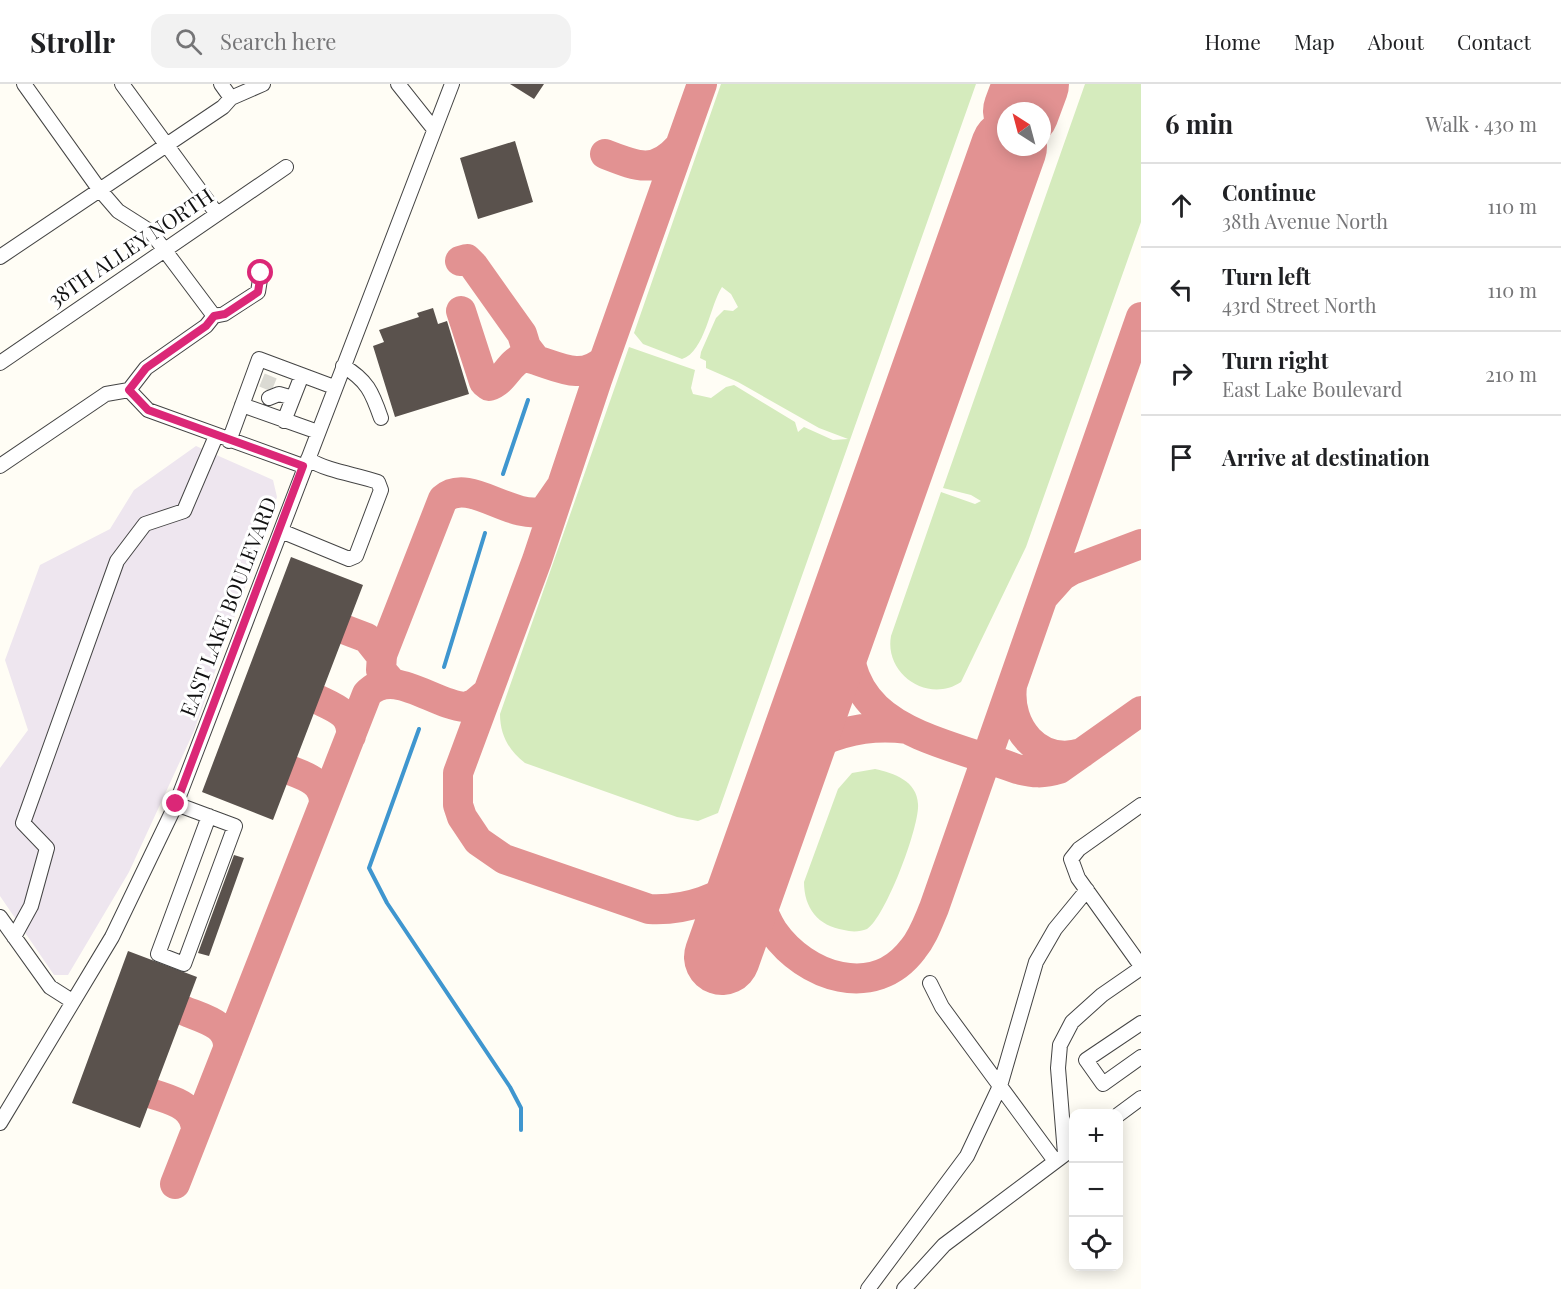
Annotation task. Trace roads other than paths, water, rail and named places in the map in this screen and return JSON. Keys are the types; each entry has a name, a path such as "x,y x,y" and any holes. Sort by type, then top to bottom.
{"street":[{"path":"24,84 99,189 118,211 151,232 214,316"},
{"path":"122,84 217,214"},
{"path":"221,84 231,98"},
{"path":"0,256 166,146 223,107 231,98 263,84"},
{"path":"398,84 433,128"},
{"name":"EAST LAKE BOULEVARD","path":"0,1124 112,937 176,804 433,128 452,84"},
{"name":"38TH ALLEY NORTH","path":"0,363 286,167"},
{"path":"0,466 106,394 129,390 146,368 206,326 214,316 225,314 258,292 261,273"},
{"path":"284,421 267,389 259,359 334,387"},
{"path":"343,366 362,377 374,398 381,418"},
{"path":"14,937 32,906 46,848 23,823 117,561 145,524 184,511 242,405 267,389 302,375"},
{"path":"129,390 148,410 223,439 378,482 381,490 356,556 349,559 281,531"},
{"path":"242,405 318,432"},
{"path":"176,804 209,816 235,826 184,964 158,954 209,816"},
{"path":"1064,1154 1058,1068 1060,1045 1072,1022 1102,995 1141,967 1071,866 1071,859 1079,849 1141,805"},
{"path":"868,1289 967,1156 1000,1086 1036,962 1055,929 1087,890"},
{"path":"0,917 50,987 72,1001"},
{"path":"930,983 942,1007 1000,1086 1064,1154"},
{"path":"1141,1023 1086,1060 1103,1084 1141,1057"},
{"path":"1123,1112 1141,1098"},
{"path":"904,1289 944,1245 1064,1154"}],"waterway":[{"path":"503,474 528,400"},
{"path":"444,667 485,533"},
{"path":"419,729 369,868 387,903 510,1087 521,1108 521,1130"}],"tunnel":[{"path":"262,380 274,385"}]}
